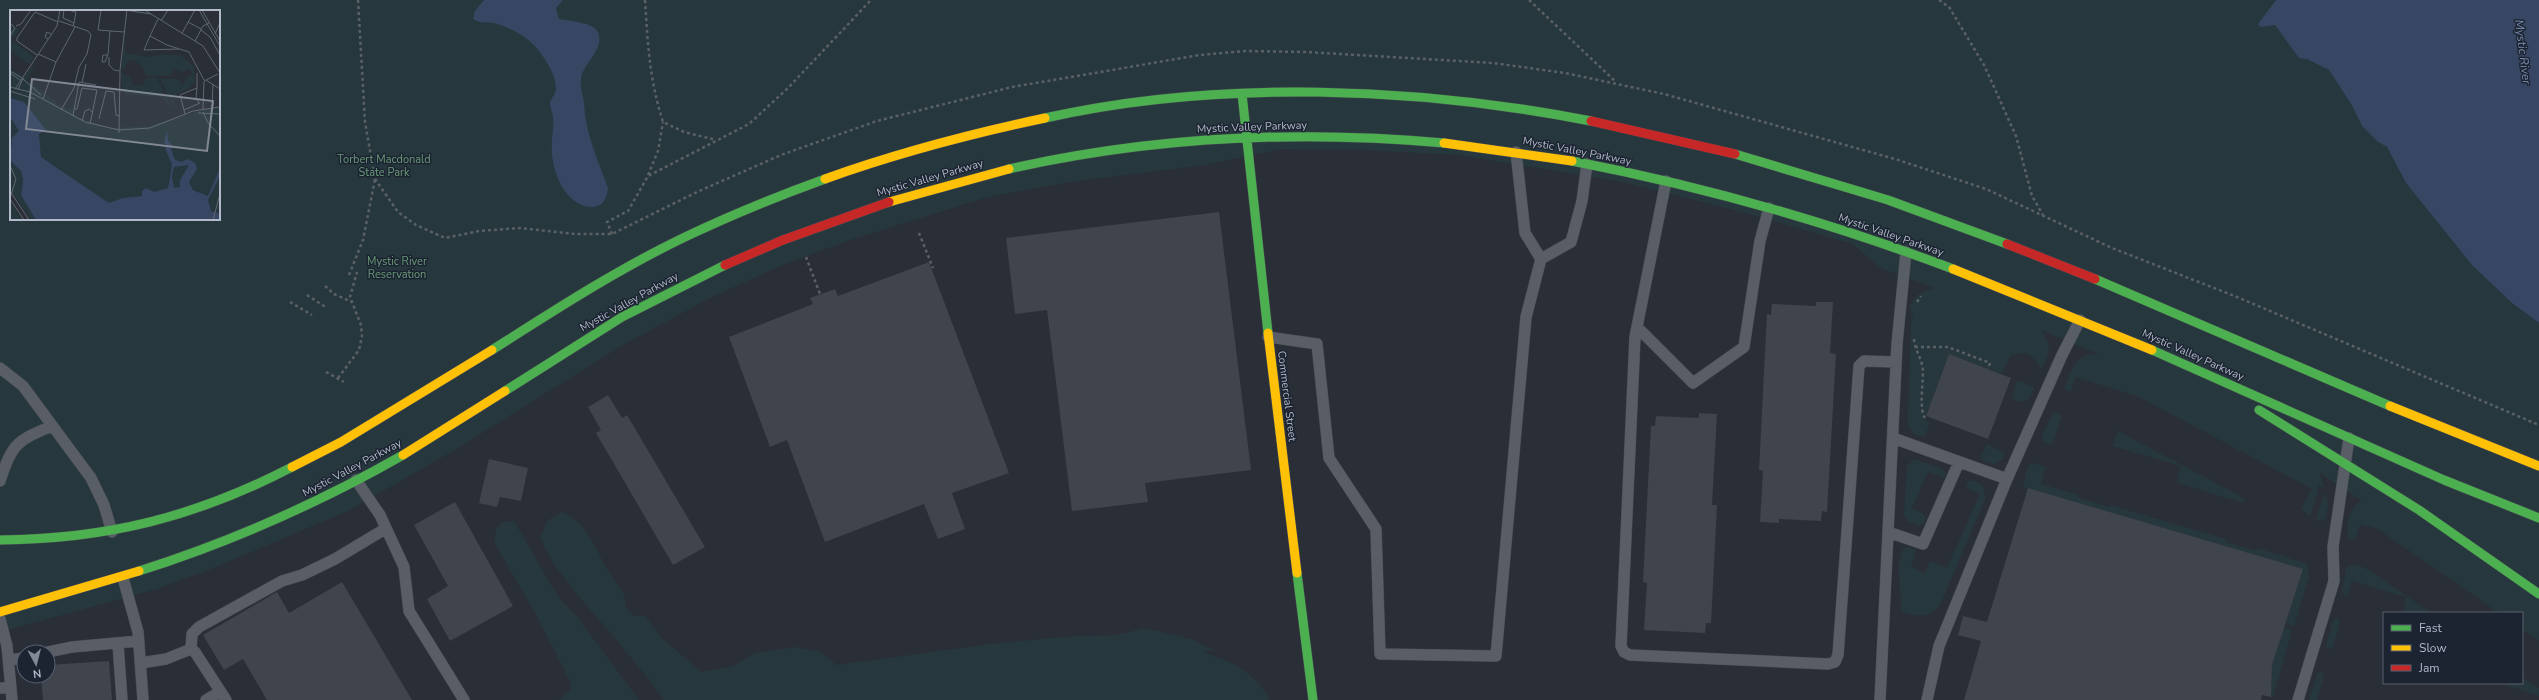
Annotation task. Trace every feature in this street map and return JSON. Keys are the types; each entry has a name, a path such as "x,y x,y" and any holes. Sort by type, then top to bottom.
{"main road":[{"name":"Commercial Street","path":"1242,94 1268,337 1313,700"},
{"path":"0,540 50,539 112,532 184,512 240,490 305,460 401,407 587,288 676,241 773,198 872,162 977,133 1118,106 1242,94 1381,94 1432,98 1505,107 1638,131 1777,166 1881,198 1980,234 2539,466"},
{"name":"Mystic Valley Parkway","path":"0,612 123,578 227,541 294,512 424,443 569,349 631,312 722,266 814,227 890,201 994,172 1140,147 1247,137 1403,139 1516,152 1587,164 1666,181 1769,208 1906,252 1994,284 2188,366 2348,438 2539,518"},
{"path":"2188,366 2419,510 2539,594"}],"lane":[{"path":"1516,152 1525,233 1541,259"},
{"path":"1268,337 1317,344 1329,458 1376,529 1380,654 1496,656 1526,317 1541,259 1571,242 1582,201 1587,164"},
{"path":"1666,181 1637,327 1621,646 1624,652 1630,655 1828,664 1835,662 1838,655 1859,366 1864,361 1896,362"},
{"path":"1637,327 1693,383 1744,346 1760,241 1769,208"},
{"path":"1880,700 1896,362 1906,252"},
{"path":"1926,700 1939,646 2007,479 2062,355 2080,320"},
{"path":"0,368 23,386 96,486 104,504 112,532"},
{"path":"0,481 8,458 16,445 29,435 52,426"},
{"path":"1893,438 2007,479"},
{"path":"2298,700 2334,581 2333,547 2348,438"},
{"path":"1888,532 1923,544 1959,462"},
{"path":"356,480 380,515 385,529 404,567 409,611 464,700"},
{"path":"191,649 192,634 199,627 282,581 302,575 335,559 385,529"},
{"path":"123,578 133,612 139,642 143,700"},
{"path":"0,618 9,660 5,688 12,700"},
{"path":"56,651 139,642"},
{"path":"118,644 122,700"},
{"path":"141,663 166,659 191,649"},
{"path":"191,649 195,652 223,696 206,700"},
{"path":"9,660 16,659"}],"path":[{"path":"349,275 365,234 375,179 365,122 358,0"},
{"path":"375,179 398,212 416,225 445,238 479,231 520,228 575,234 612,234 607,222 628,211 648,176 658,151 663,122 654,95 648,62 645,0"},
{"path":"648,176 749,124 788,88 871,0"},
{"path":"1529,0 1616,83"},
{"path":"1939,0 1949,7 1984,65 2016,136 2032,196 2043,215"},
{"path":"663,122 684,132 717,140"},
{"path":"919,233 933,268"},
{"path":"806,256 820,294"},
{"path":"338,378 359,350 362,336 361,325 352,302 352,285 357,272"},
{"path":"325,286 334,294 352,302"},
{"path":"307,295 326,308"},
{"path":"290,302 312,315"},
{"path":"1925,418 1922,410 1923,369 1914,347 1948,347 1956,349 1990,363 1988,369"},
{"path":"326,372 344,382"}],"green space":[{"name":"Mystic River Reservation","path":"0,0 2276,0 2273,3 2275,25 2299,58 2307,59 2329,70 2351,104 2362,126 2378,142 2387,147 2406,183 2472,265 2512,303 2539,323 2539,641 2523,630 2523,612 2498,612 2378,529 2360,524 2355,540 2349,538 2347,528 2352,511 2358,503 2362,501 2320,473 2324,488 2319,485 2311,515 2309,516 2301,509 2312,489 2139,397 2076,377 2071,391 2066,391 2065,387 2067,380 2072,368 2079,359 2091,354 2098,354 2041,330 2049,344 2048,355 2029,399 2021,402 2012,398 2017,380 2034,387 2041,369 2036,360 2026,353 2011,355 2002,374 1949,354 1924,420 1930,423 1925,436 1916,435 1911,431 1908,422 1911,320 1913,318 1911,307 1914,299 1927,290 1935,288 1881,268 1852,244 1753,215 1628,183 1458,155 1365,150 1281,149 1205,165 1077,181 988,197 847,241 778,267 710,298 623,345 458,448 348,511 211,569 157,589 0,632"},
{"path":"2056,413 2062,416 2053,443 2050,445 2042,441 2043,434 2051,416"},
{"path":"2118,431 2244,498 2244,502 2178,483 2177,478 2181,466 2112,446"},
{"path":"1987,444 2005,453 2002,460 1994,464 1983,461 1981,457"},
{"path":"1914,459 1943,469 1946,474 1944,478 1928,472 1912,508 1926,516 1924,523 1919,526 1908,521 1904,515 1907,466"},
{"path":"2034,463 2046,467 2041,484 2079,495 2079,498 2109,507 2110,505 2226,539 2226,542 2256,551 2258,548 2307,564 2309,576 2294,626 2286,623 2302,569 2023,487 2028,465"},
{"path":"1972,480 1982,485 1986,497 1940,605 1936,610 1922,616 1901,611 1899,564 1903,549 1908,547 1916,550 1911,567 1925,573 1930,561 1947,568 1980,494 1966,488 1968,482"},
{"path":"2325,491 2328,503 2326,518 2320,522 2316,520"},
{"path":"562,512 571,516 578,522 589,536 609,572 623,593 630,613 635,616 645,616 662,638 701,672 733,666 755,653 796,647 820,652 837,665 990,644 1074,636 1118,635 1144,628 1191,639 1216,651 1203,651 1235,664 1246,672 1263,688 1269,700 664,700 636,663 586,605 549,556 540,537 548,520"},
{"path":"514,521 559,598 575,614 639,700 559,700 571,690 570,681 535,613 494,542 496,529 503,522"},
{"path":"2356,564 2369,570 2430,612 2403,612 2406,597 2352,581 2348,595 2345,596 2342,591 2346,568"},
{"path":"2337,617 2340,622 2333,647 2329,650 2326,645 2333,621"},
{"path":"2284,628 2292,630 2273,697 2271,697 2272,665"},
{"path":"2318,672 2322,672 2324,676 2317,700 2309,700"},
{"path":"2523,678 2539,688 2539,696 2506,685 2523,684"}],"water":[{"path":"484,0 563,0 556,8 559,19 582,23 593,27 597,31 599,35 598,47 582,73 581,88 589,136 608,188 606,198 600,205 593,207 584,206 576,202 569,196 558,179 553,160 553,116 550,103 556,91 556,84 548,64 535,46 519,33 493,23 476,21 473,19 475,11"},
{"name":"Mystic River","path":"2276,0 2539,0 2539,323 2512,303 2472,265 2406,183 2387,147 2378,142 2362,126 2351,104 2329,70 2307,59 2299,58 2275,25 2261,27 2258,24"}],"building":[{"path":"1219,212 1251,470 1145,483 1148,502 1072,511 1047,310 1015,314 1006,238"},
{"path":"929,262 1009,473 952,493 965,529 938,539 924,504 825,542 787,440 770,447 729,337 813,304 810,298 835,289 838,296"},
{"path":"1816,302 1833,302 1830,353 1836,354 1827,512 1822,511 1821,521 1779,519 1779,523 1760,522 1763,471 1759,470 1767,314 1771,315 1772,304 1816,306"},
{"path":"1949,354 2011,378 1988,439 1926,416"},
{"path":"608,395 622,418 627,415 705,547 673,565 596,433 601,430 588,407"},
{"path":"1699,413 1717,414 1712,505 1717,505 1711,623 1706,623 1705,633 1644,630 1647,583 1643,582 1651,426 1655,426 1656,416 1699,418"},
{"path":"489,459 528,468 521,501 500,497 497,507 479,503"},
{"path":"2028,488 2303,569 2272,665 2271,697 2262,695 2261,700 1964,700 1981,641 1958,635 1963,616 1987,622"},
{"path":"455,502 513,606 450,641 427,599 448,586 414,525"},
{"path":"342,582 412,700 267,700 243,659 224,670 203,635 277,592 289,613"},
{"path":"109,661 112,700 43,700 42,684 56,684 56,664"}],"traffic: fast":[{"path":"1045,118 1111,106 1179,97 1248,93 1318,92 1388,95 1457,101 1591,121"},
{"path":"1242,94 1268,333"},
{"path":"1009,169 1063,158 1117,150 1171,143 1226,139 1335,137 1444,143"},
{"path":"1735,154 1888,200 2007,244"},
{"path":"1572,161 1669,182 1765,207 1859,236 1953,269"},
{"path":"492,350 587,290 660,249 737,213 825,179"},
{"path":"505,391 622,317 725,265"},
{"path":"2095,279 2390,406"},
{"path":"2152,350 2444,480 2539,518"},
{"path":"2259,410 2419,510 2539,594"},
{"path":"139,571 173,560 274,520 371,473 403,455"},
{"path":"0,540 39,539 77,535 114,530 150,522 186,512 221,499 292,467"},
{"path":"1297,573 1313,700"}],"traffic: slow":[{"path":"825,179 934,145 1045,118"},
{"path":"1444,143 1572,161"},
{"path":"889,202 1009,169"},
{"path":"1953,269 2152,350"},
{"path":"1268,333 1297,573"},
{"path":"292,467 341,442 492,350"},
{"path":"403,455 505,391"},
{"path":"2390,406 2539,466"},
{"path":"0,612 139,571"}],"traffic: jam":[{"path":"1591,121 1735,154"},
{"path":"725,265 783,240 889,202"},
{"path":"2007,244 2095,279"}],"park label":[{"name":"Torbert Macdonald State Park","path":"384,165"}]}
